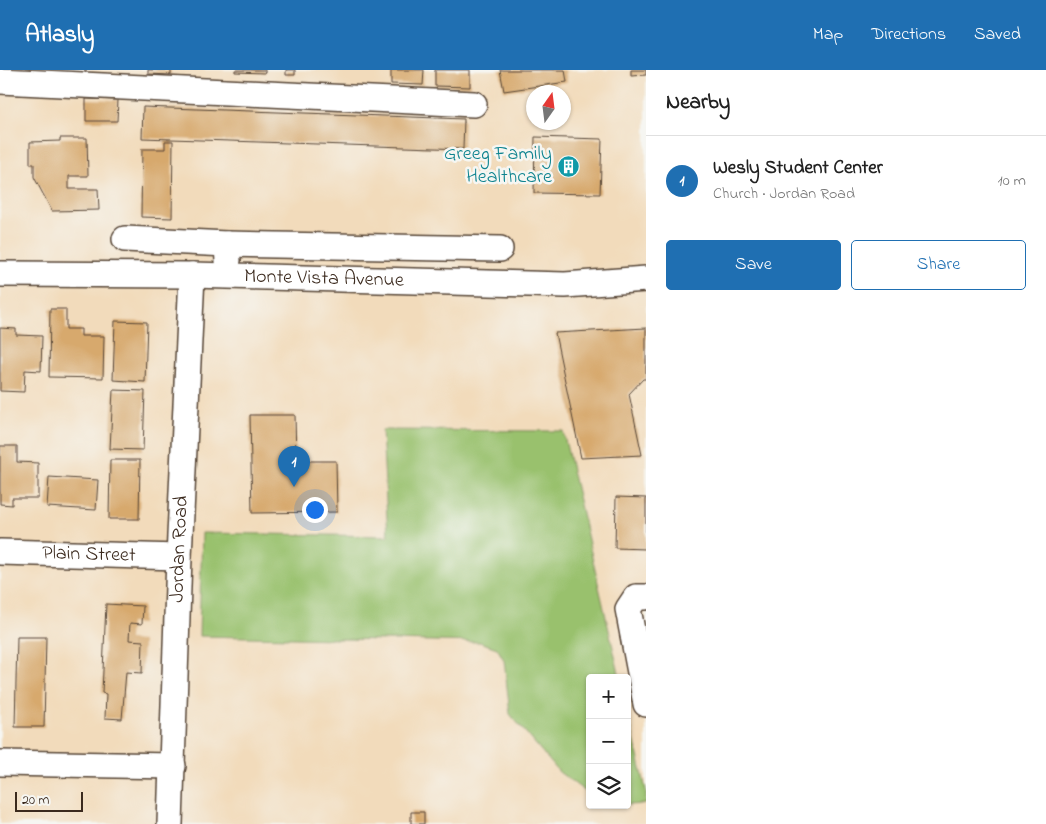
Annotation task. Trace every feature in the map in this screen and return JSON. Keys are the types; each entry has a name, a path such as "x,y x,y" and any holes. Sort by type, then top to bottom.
{"street":[{"path":"0,81 474,104"},
{"path":"126,239 228,244 500,249"},
{"path":"228,244 228,276"},
{"name":"Monte Vista Avenue","path":"0,274 192,275 565,285 646,279"},
{"name":"Jordan Road","path":"170,824 178,557 192,275"},
{"name":"Plain Street","path":"0,552 178,557"},
{"path":"646,597 636,597 628,609 646,704"},
{"path":"0,763 173,766"}],"green space":[{"path":"382,430 563,431 619,674 586,674 586,792 559,772 510,714 504,660 497,648 480,642 199,636 202,533 388,536"},
{"path":"631,726 646,790 646,804 631,805"}],"building":[{"path":"148,70 171,70 171,75 148,74"},
{"path":"235,70 265,70 265,73 235,72"},
{"path":"286,70 295,70 295,75 286,75"},
{"path":"391,70 424,70 423,85 391,84"},
{"path":"435,70 470,70 470,87 435,86"},
{"path":"500,70 565,70 567,82 526,85 526,88 504,91"},
{"path":"631,70 646,70 646,75 631,76"},
{"path":"86,99 118,100 117,121 86,121"},
{"path":"143,107 464,119 463,149 142,138"},
{"name":"Greeg Family Healthcare","path":"535,137 602,139 600,194 534,193"},
{"path":"60,138 87,138 88,176 69,176 69,189 98,189 99,210 52,211 34,177 34,164 30,164 30,142 60,141"},
{"path":"165,141 173,141 172,218 141,217 142,149 165,149"},
{"path":"50,309 66,309 66,329 81,329 81,336 104,336 103,378 49,377"},
{"path":"115,321 147,322 145,382 113,380"},
{"path":"0,328 16,329 16,335 42,336 41,371 25,370 24,392 0,391"},
{"path":"646,328 646,379 643,379 629,394 642,455 581,458 555,333"},
{"path":"113,390 145,391 143,450 110,449"},
{"path":"250,415 295,415 296,461 336,461 337,512 252,513"},
{"path":"0,446 17,446 17,462 38,463 38,498 12,498 12,505 0,504"},
{"path":"110,460 140,460 139,519 109,519"},
{"path":"49,477 98,480 96,510 47,507"},
{"path":"616,497 646,498 646,549 615,548"},
{"path":"106,604 143,606 142,624 130,623 129,640 143,641 142,673 126,672 122,719 105,718 106,694 102,693"},
{"path":"17,637 46,637 44,727 15,727"},
{"path":"411,812 424,812 424,824 411,824"}],"place":[{"name":"Greeg Family Healthcare","path":"568,166"},
{"name":"Wesly Student Center","path":"294,487"}]}
